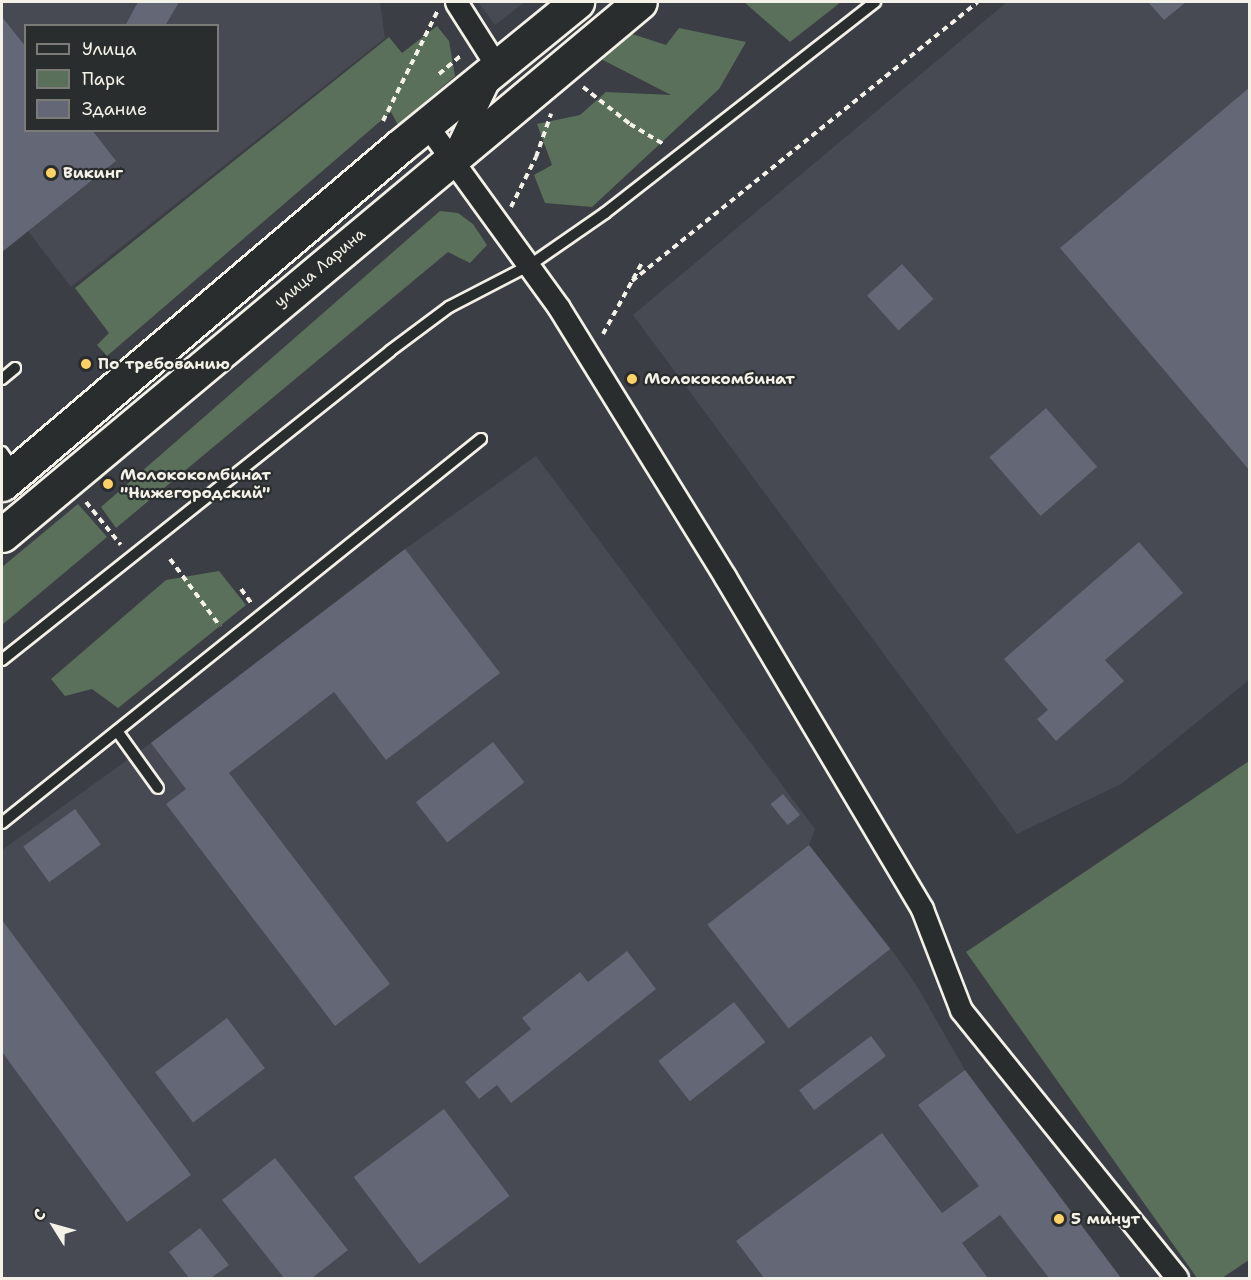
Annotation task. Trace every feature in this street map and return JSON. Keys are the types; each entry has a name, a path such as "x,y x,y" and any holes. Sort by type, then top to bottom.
{"main road":[{"path":"6,469 496,65 577,2"},
{"name":"улица Ларина","path":"2,535 640,2"}],"street":[{"path":"447,6 496,65 452,157"},
{"path":"426,124 502,226 559,308 725,577 922,909 961,1010 1177,1278"}],"lane":[{"path":"2,660 449,307 530,265 605,213 875,2"},
{"path":"2,379 15,368"},
{"path":"2,823 481,439"},
{"path":"117,731 158,788"}],"path":[{"path":"632,281 978,2"},
{"path":"382,124 447,6"},
{"path":"581,86 630,124 680,154"},
{"path":"502,226 536,157 552,111"},
{"path":"602,336 643,261"},
{"path":"98,516 121,545"},
{"path":"170,560 220,626"}],"shaded area":[{"path":"2,2 380,2 385,38 71,287 28,231 2,252"},
{"path":"478,2 525,2 495,25"},
{"path":"1007,2 1249,2 1249,680 1121,784 1017,834 633,315"},
{"path":"536,456 815,829 809,845 891,949 915,983 965,1070 1121,1278 2,1278 2,850 151,743 405,549"}],"green space":[{"path":"744,2 841,2 790,42"},
{"path":"437,26 449,41 455,76 398,125 391,112 107,356 97,345 109,333 75,288 389,37 402,53"},
{"path":"679,28 746,42 719,89 592,207 545,203 534,175 552,165 537,124 580,115 606,92 671,95 597,57 626,32 666,45"},
{"path":"440,211 458,213 473,224 487,245 470,263 448,252 116,528 101,507"},
{"path":"78,504 107,537 2,625 2,567"},
{"path":"219,571 246,605 118,708 92,689 65,696 51,679 166,580"},
{"path":"1249,761 1249,1260 1222,1278 1197,1278 966,952"}],"building":[{"path":"138,2 179,2 166,24 126,24"},
{"path":"1148,2 1186,2 1164,20"},
{"path":"2,17 24,44 24,132 94,132 116,161 2,252"},
{"path":"1250,87 1250,471 1060,248"},
{"path":"902,264 933,299 899,330 867,295"},
{"path":"1046,408 1097,467 1041,516 989,457"},
{"path":"1139,542 1183,593 1105,660 1124,681 1056,741 1037,719 1048,710 1004,659"},
{"path":"405,549 500,673 386,760 334,692 229,773 390,984 335,1026 166,804 186,789 151,743"},
{"path":"493,742 524,782 447,843 416,802"},
{"path":"783,794 800,815 788,825 771,804"},
{"path":"75,809 101,845 49,882 23,847"},
{"path":"809,845 890,949 789,1028 707,924"},
{"path":"2,920 191,1175 127,1222 2,1052"},
{"path":"627,951 656,989 511,1103 497,1085 479,1099 465,1082 531,1029 522,1018 580,972 588,982"},
{"path":"734,1002 765,1042 690,1101 658,1061"},
{"path":"227,1018 265,1068 193,1122 155,1072"},
{"path":"871,1036 886,1056 814,1110 799,1090"},
{"path":"965,1070 1121,1278 1049,1278 1000,1215 962,1243 987,1277 985,1278 764,1278 736,1241 882,1133 942,1213 979,1186 918,1105"},
{"path":"444,1109 510,1196 419,1264 354,1177"},
{"path":"275,1158 348,1250 312,1278 284,1278 222,1200"},
{"path":"200,1228 229,1265 211,1278 189,1278 169,1252"}],"place":[{"name":"Викинг","path":"51,173"},
{"name":"По требованию","path":"86,364"},
{"name":"Молококомбинат","path":"632,379"},
{"name":"Молококомбинат \"Нижегородский\"","path":"108,484"},
{"name":"5 минут","path":"1059,1219"}]}
